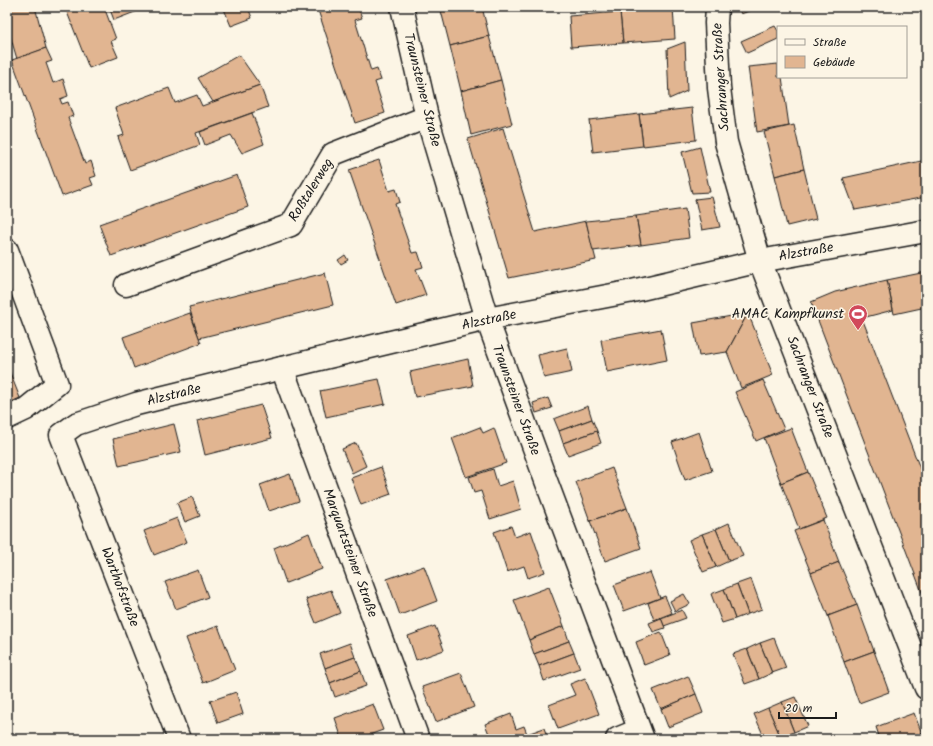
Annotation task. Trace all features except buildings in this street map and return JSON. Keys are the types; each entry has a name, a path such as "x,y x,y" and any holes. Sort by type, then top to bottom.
{"street":[{"name":"Traunsteiner Straße","path":"402,7 427,117 487,319 547,486 641,735"},
{"name":"Sachranger Straße","path":"717,7 716,23 719,88 726,142 760,261 926,688"},
{"name":"Roßtalerweg","path":"126,285 291,225 333,154 427,117"},
{"name":"Alzstraße","path":"61,435 76,424 136,404 487,319 628,292 760,261 926,230"},
{"path":"7,250 57,384 26,410 7,418"},
{"name":"Marquartsteiner Straße","path":"282,368 418,739"},
{"name":"Warthofstraße","path":"61,435 179,739"},
{"path":"617,739 641,735"}],"place":[{"name":"AMAC Kampfkunst","path":"858,331"}]}
